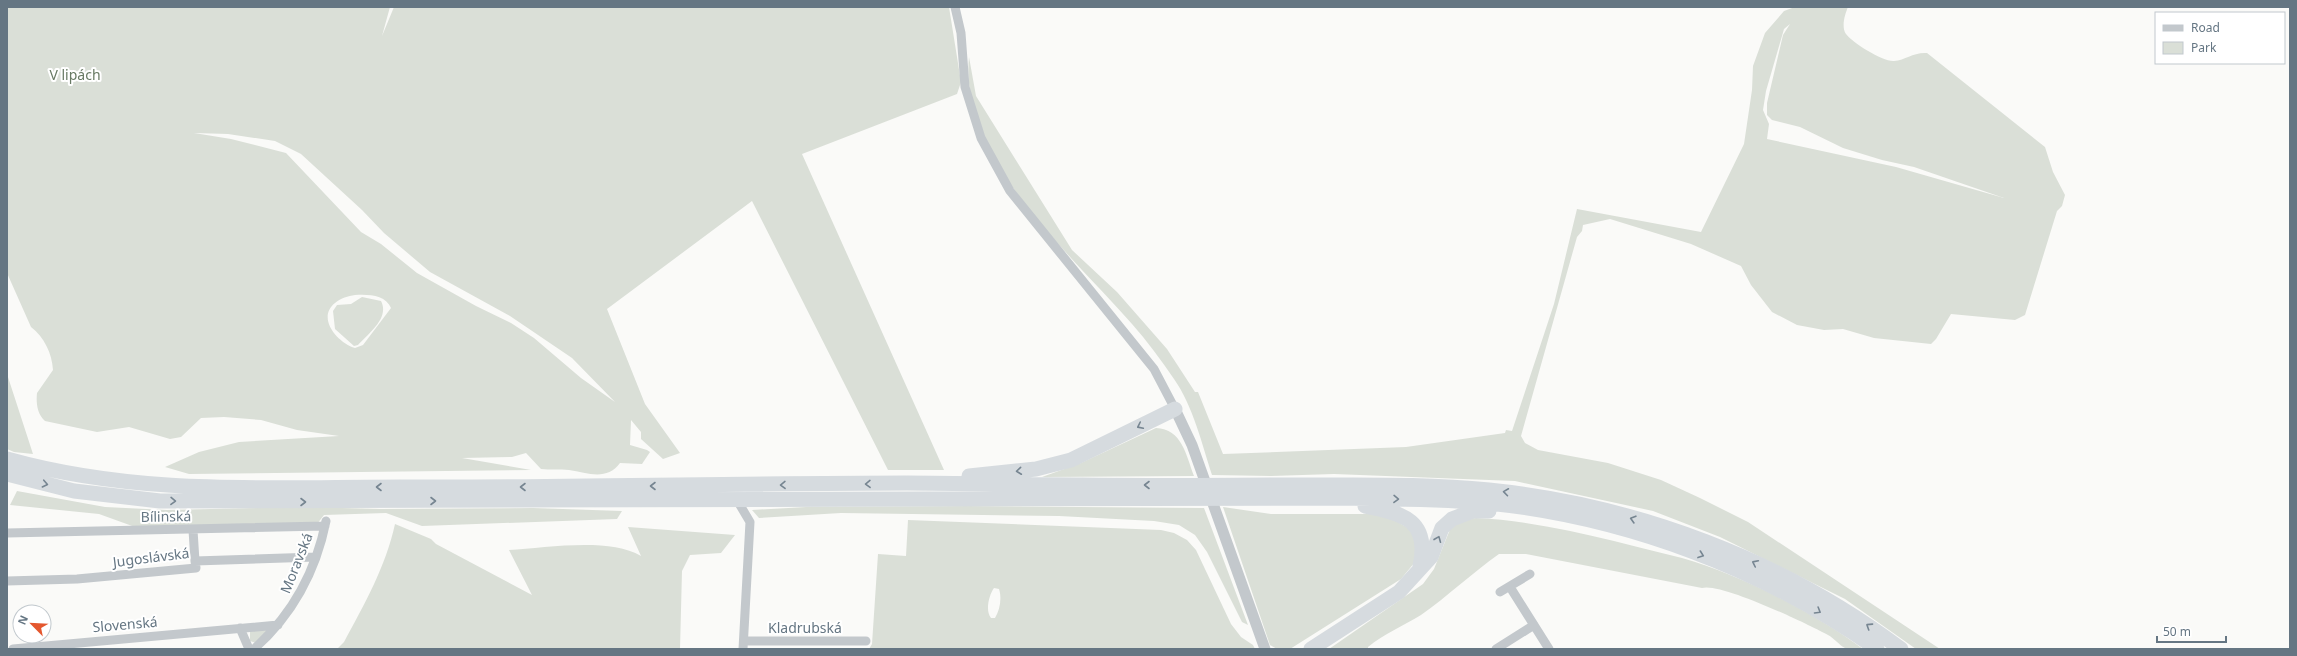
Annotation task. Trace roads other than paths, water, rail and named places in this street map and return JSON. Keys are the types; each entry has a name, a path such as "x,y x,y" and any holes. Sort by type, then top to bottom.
{"highway":[{"path":"906,483 1036,469 1064,462 1175,409"},
{"path":"7,460 76,476 163,486 493,487 906,483 1437,486 1529,495 1609,512 1683,533 1734,553 1817,595 1882,635 1901,649"},
{"path":"7,474 74,491 160,501 1351,498 1451,500 1489,504 1566,516 1606,525 1679,547 1775,588 1824,615 1877,649"},
{"path":"1231,499 1264,506 1364,506 1399,514 1410,521 1418,529 1422,540 1423,550 1418,572"},
{"path":"1311,649 1399,592 1431,557 1442,528 1452,519 1473,511 1522,516 1602,531 1647,543 1679,547"}],"street":[{"path":"955,7 961,33 965,87 981,138 1010,191 1154,369 1192,445 1265,649"},
{"name":"Kladrubská","path":"737,500 750,522 744,645 866,640"},
{"name":"Bílinská","path":"7,533 193,530 326,524"},
{"name":"Moravská","path":"254,649 278,625 299,596 316,557 326,524"},
{"path":"193,530 196,561"},
{"name":"Jugoslávská","path":"7,582 77,579 196,568 196,561 316,557"},
{"path":"1500,592 1530,574"},
{"path":"1510,587 1549,649"},
{"name":"Slovenská","path":"13,649 278,625"},
{"path":"1496,649 1534,625"},
{"path":"240,628 250,649"}],"park label":[{"name":"V lipách","path":"75,74"}]}
